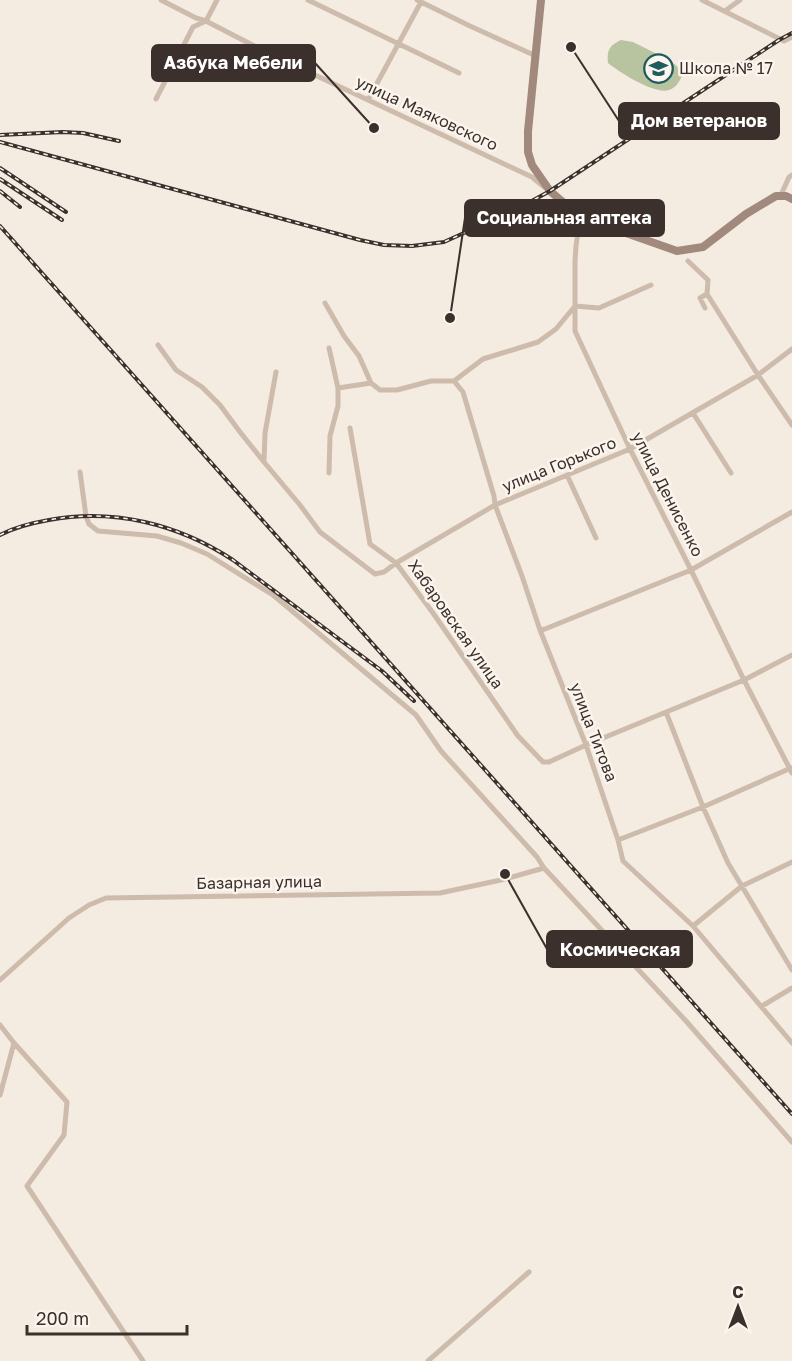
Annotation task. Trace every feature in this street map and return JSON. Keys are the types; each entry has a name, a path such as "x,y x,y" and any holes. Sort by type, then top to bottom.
{"street":[{"name":"улица Маяковского","path":"161,0 532,177 550,191"},
{"path":"156,99 193,27 206,21 217,0"},
{"path":"308,0 459,73"},
{"path":"542,0 528,131 528,152 532,165 550,191 564,203 623,232 677,251 702,247 769,199 781,195 792,200"},
{"path":"702,0 784,41 792,37"},
{"path":"725,11 740,0"},
{"path":"368,100 399,44 419,1 536,56"},
{"path":"781,195 792,174"},
{"name":"улица Денисенко","path":"587,216 578,232 574,262 575,331 630,449 744,680 791,769"},
{"path":"688,261 708,280 708,294 792,425"},
{"path":"325,303 344,336 359,356 371,382 380,390 396,390 431,381 454,381 483,359 538,342 556,329 574,306 599,308 651,285"},
{"path":"705,308 700,297 708,294"},
{"path":"158,345 176,370 202,387 220,405 264,462"},
{"path":"329,348 338,388 338,406 330,436 329,473"},
{"name":"улица Горького","path":"264,462 320,532 375,574 384,573 396,563 495,505 630,449 758,375 792,349"},
{"path":"264,462 265,433 276,372"},
{"name":"улица Титова","path":"454,381 463,392 495,505 540,630 586,745 623,861 693,926 792,1043"},
{"path":"338,388 371,382"},
{"path":"693,413 731,472"},
{"name":"Хабаровская улица","path":"350,428 370,544 396,563 518,736 543,762 549,762 586,745"},
{"path":"80,472 88,524 98,531 157,536 207,554 273,595 416,715 441,751 686,1021 792,1142"},
{"path":"567,475 596,538"},
{"path":"540,630 691,570 792,512"},
{"path":"586,745 744,680 792,655"},
{"path":"666,712 703,807 728,863 792,970"},
{"path":"618,840 791,769"},
{"path":"693,926 742,886 792,862"},
{"name":"Базарная улица","path":"0,980 69,918 89,905 106,898 440,893 501,880 544,867"},
{"path":"762,1006 792,988"},
{"path":"0,1025 67,1102 64,1135 27,1186 143,1361"},
{"path":"0,1095 14,1043"},
{"path":"428,1361 529,1272"}],"green space":[{"path":"621,40 633,42 677,66 682,76 674,88 663,91 646,86 608,63 610,49"}],"railway":[{"path":"0,142 360,240 384,245 412,246 444,242 517,209 550,191 792,33"},
{"path":"0,135 83,133 119,141"},
{"path":"0,168 66,212"},
{"path":"0,179 62,220"},
{"path":"0,191 20,207"},
{"path":"0,226 792,1114"},
{"path":"0,535 43,521 73,517 121,518 168,528 212,547 233,560 382,671 414,701"}],"place":[{"name":"Дом ветеранов","path":"571,47"},
{"name":"Школа № 17","path":"658,68"},
{"name":"Азбука Мебели","path":"374,128"},
{"name":"Социальная аптека","path":"450,318"},
{"name":"Космическая","path":"505,874"}]}
